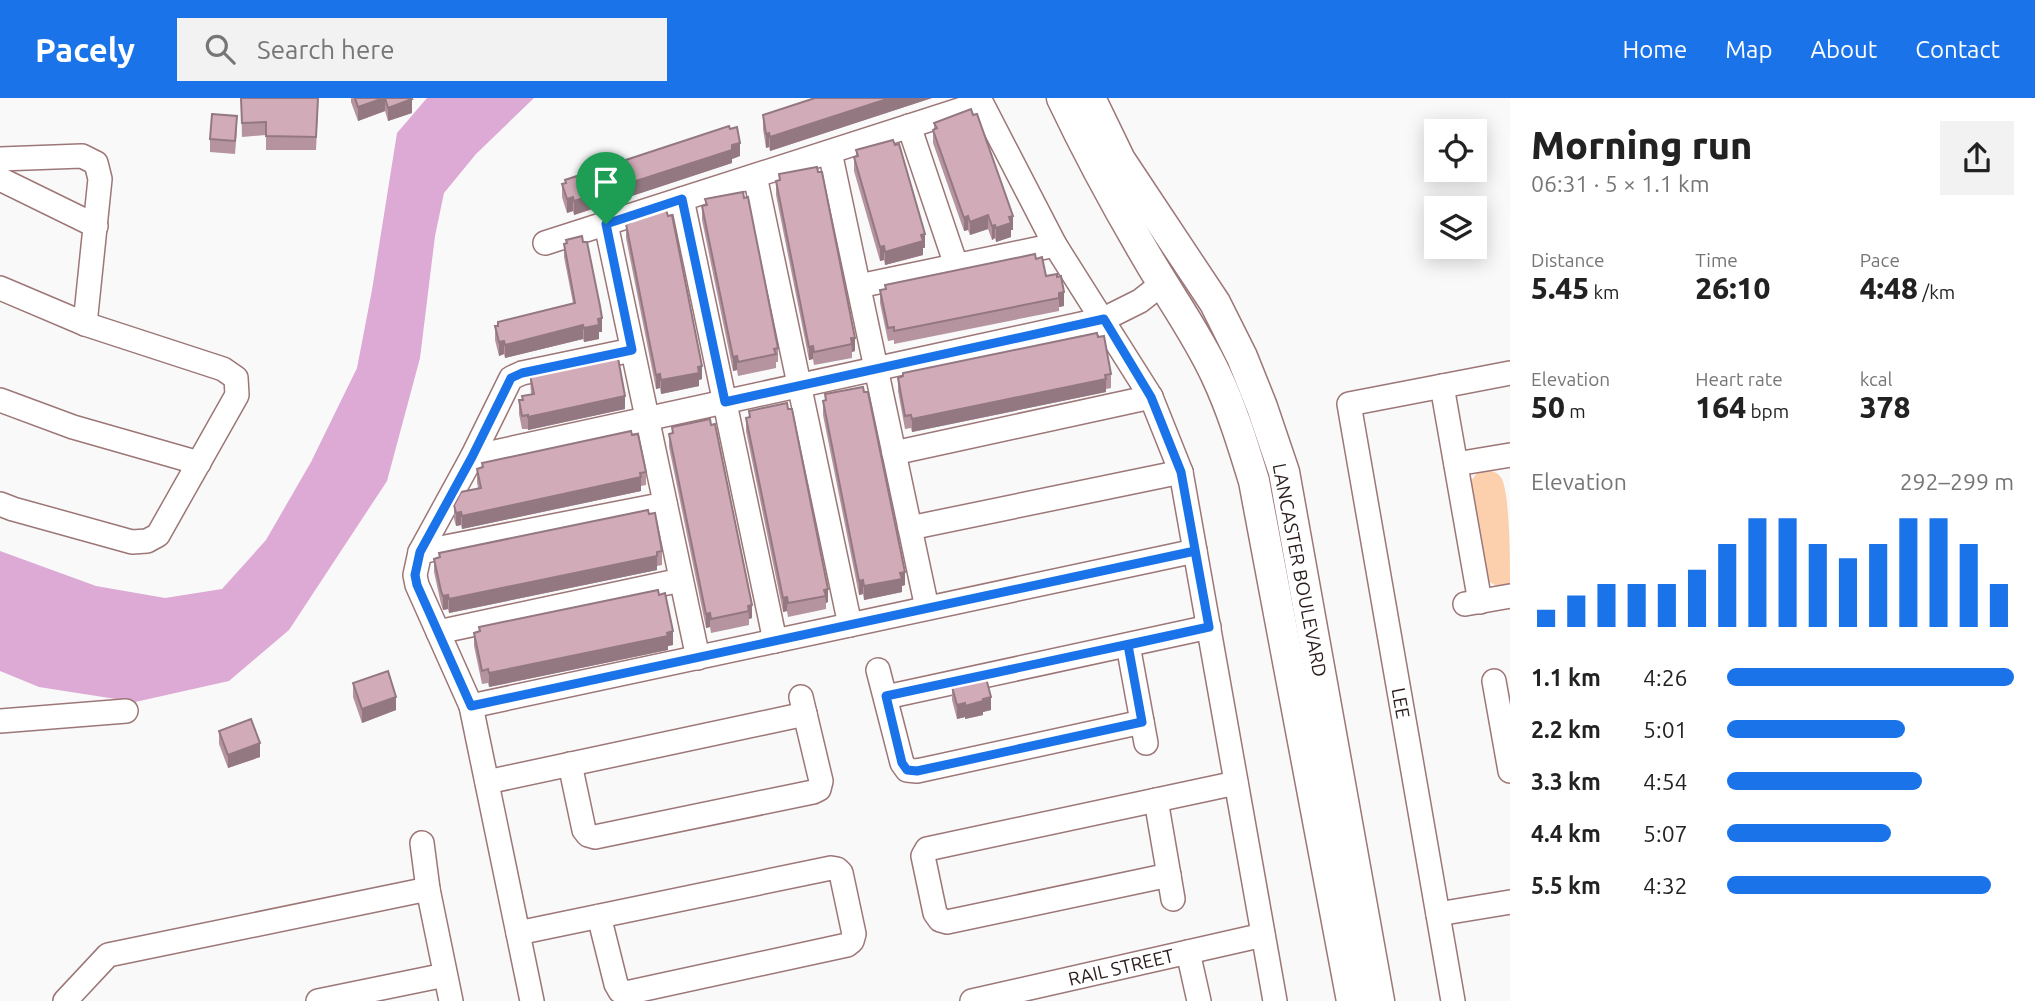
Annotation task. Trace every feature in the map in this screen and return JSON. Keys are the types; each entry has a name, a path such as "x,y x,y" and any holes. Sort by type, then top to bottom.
{"main road":[{"name":"LANCASTER BOULEVARD","path":"1062,98 1093,161 1191,327 1217,376 1239,430 1254,481 1352,1001"},
{"name":"LANCASTER BOULEVARD","path":"1090,98 1120,160 1220,314 1242,357 1284,472 1379,1001"}],"street":[{"path":"545,243 980,101 1055,245 1151,397 1181,472 1275,1001"},
{"path":"909,126 956,265"},
{"path":"830,152 927,608"},
{"path":"0,159 82,156 96,163 100,179 85,324"},
{"path":"755,176 850,625"},
{"path":"0,179 96,226"},
{"path":"682,199 775,641"},
{"path":"606,224 698,658"},
{"path":"859,286 1055,245"},
{"path":"472,457 1104,319 1140,301 1163,283"},
{"path":"0,288 85,324 223,369 236,378 237,395 158,535 147,541 132,542 0,504"},
{"path":"532,1001 471,706 415,575 420,552 511,378 522,373 632,350"},
{"path":"1510,373 1441,386 1456,464 1473,603 1510,596"},
{"name":"LEE","path":"1441,386 1349,404 1453,1001"},
{"path":"894,453 1151,397"},
{"path":"0,400 73,427 199,463"},
{"path":"1456,464 1510,455"},
{"path":"910,528 1181,472"},
{"path":"420,552 665,504"},
{"path":"471,706 1195,551"},
{"path":"439,632 681,580"},
{"path":"886,696 1209,627"},
{"path":"878,670 902,763 907,770 917,771 1144,732 1128,645"},
{"path":"1494,681 1510,771"},
{"path":"487,782 803,706 821,781 819,789 813,792 595,837 584,830 570,764"},
{"path":"0,721 126,710"},
{"path":"1169,874 947,922 940,920 935,913 923,856 927,849 1236,783"},
{"path":"1156,800 1173,899"},
{"path":"422,843 428,888 451,1001"},
{"path":"518,933 831,868 841,873 854,934 852,941 847,944 626,993 620,991 616,984 600,916"},
{"path":"65,1001 108,955 428,888"},
{"path":"1438,915 1510,902"},
{"name":"RAIL STREET","path":"972,1001 1263,935"},
{"name":"RAIL STREET","path":"1188,952 1199,1001"},
{"path":"318,1001 445,975"}],"shaded area":[{"path":"427,98 534,98 476,154 444,193 435,236 420,358 387,481 289,630 229,681 135,702 39,687 0,671 0,551 96,586 165,598 222,589 266,540 311,462 357,368 397,133"},
{"path":"1483,470 1498,475 1505,488 1510,584 1503,586 1494,585 1486,579 1470,482"}],"building":[{"path":"241,98 318,98 316,137 266,136 266,122 242,123"},
{"path":"355,98 384,98 358,107"},
{"path":"385,98 411,98 412,99 388,108"},
{"path":"815,98 890,98 770,137 769,133 766,134 763,115"},
{"path":"971,109 973,115 977,114 1013,216 1009,217 1011,223 996,228 995,225 992,226 988,215 970,222 968,216 964,218 933,130 937,128 934,123"},
{"path":"212,114 237,116 235,141 210,139"},
{"path":"729,126 730,129 737,127 740,143 732,145 732,150 574,201 573,197 567,199 562,184 566,183 565,180"},
{"path":"893,140 895,145 899,144 925,234 921,235 923,241 885,252 884,246 880,247 854,157 858,156 856,150"},
{"path":"817,167 818,172 822,172 855,338 851,338 852,344 814,352 813,346 809,347 776,181 780,180 779,174"},
{"path":"743,192 744,198 748,197 778,348 774,349 776,354 738,362 737,356 733,357 702,206 707,205 705,199"},
{"path":"666,210 668,216 672,215 702,366 698,367 699,373 661,380 660,374 656,375 626,224 630,223 629,218"},
{"path":"582,236 583,242 587,242 600,306 602,318 598,319 599,325 584,328 583,325 505,345 504,341 499,342 495,326 498,326 498,322 575,303 564,244 567,243 566,240"},
{"path":"1035,254 1036,259 1042,257 1046,276 1061,276 1064,292 1059,293 1059,298 894,331 894,327 888,328 880,290 886,289 885,285"},
{"path":"1097,333 1098,337 1104,336 1111,374 1105,375 1106,379 912,419 911,415 905,416 898,378 903,376 903,373"},
{"path":"611,355 612,359 618,358 625,396 528,417 522,416 519,400 523,400 522,396 534,394 530,375 536,374 535,371"},
{"path":"863,387 864,392 868,392 905,572 900,573 902,579 864,586 863,580 859,581 823,401 826,400 825,394"},
{"path":"787,403 788,409 792,409 828,589 824,590 826,596 788,603 787,597 783,598 746,418 750,417 749,411"},
{"path":"710,419 711,425 715,424 752,605 748,606 749,611 711,619 710,613 706,614 669,434 673,433 672,427"},
{"path":"631,431 632,435 638,434 646,472 640,473 641,477 462,516 461,512 456,513 454,505 461,492 481,488 477,469 483,467 482,463"},
{"path":"648,510 649,514 655,513 662,551 657,552 657,556 449,599 448,595 443,596 434,559 440,557 439,553"},
{"path":"658,590 659,595 665,593 673,631 667,633 668,636 489,673 488,669 482,671 474,633 480,631 479,627"},
{"path":"388,671 396,697 362,709 353,683"},
{"path":"986,678 991,697 965,706 965,703 957,705 952,687"},
{"path":"251,719 260,743 228,755 219,731"}],"route":[{"path":"606,224 632,350 522,373 511,378 420,552 415,575 417,585 471,706 1195,551 1209,627 1128,645 1142,722 917,771 907,770 902,763 886,696 1209,627 1181,472 1151,397 1104,319 725,402 682,199 606,224"}]}
